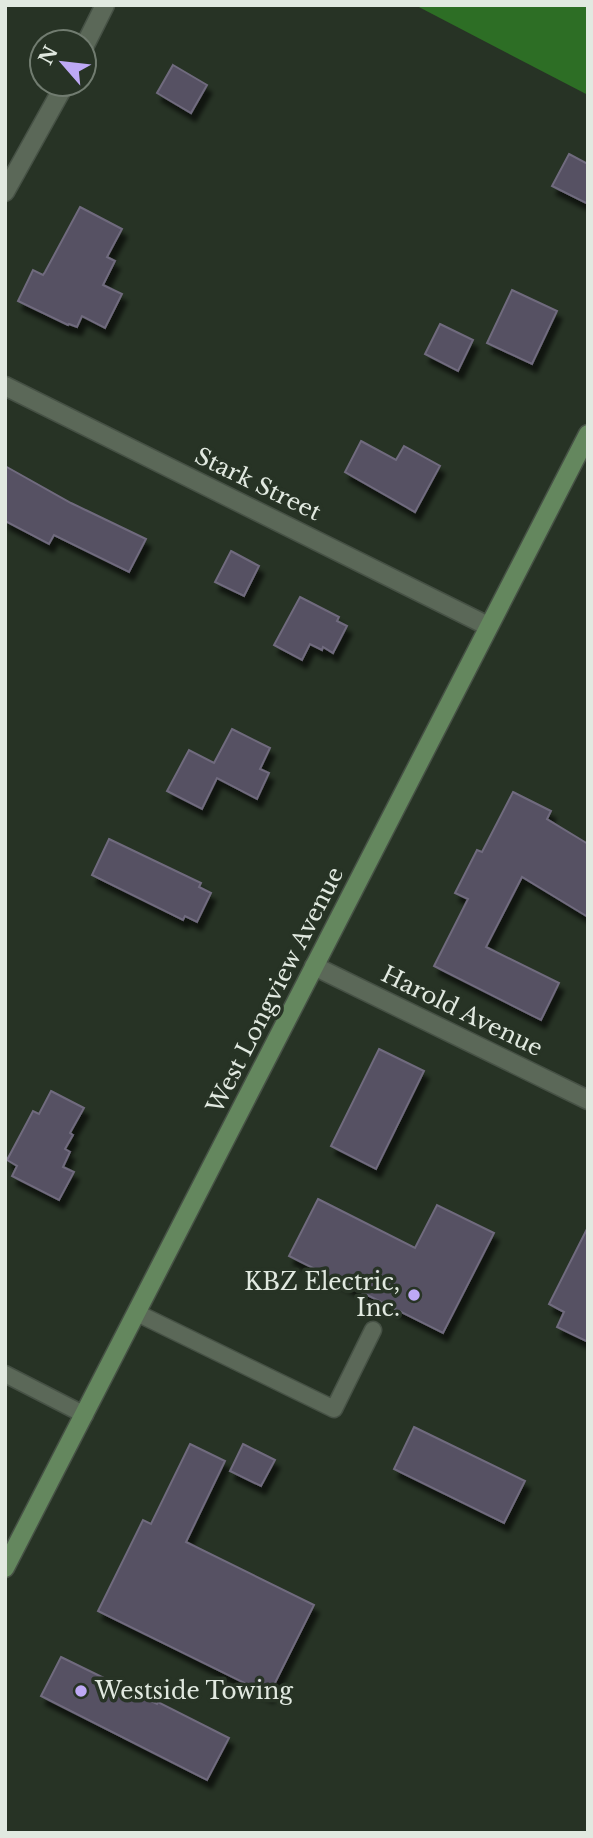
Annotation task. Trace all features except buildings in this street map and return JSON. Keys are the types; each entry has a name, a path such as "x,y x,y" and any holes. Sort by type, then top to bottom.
{"street":[{"path":"94,28 106,5"},
{"path":"5,192 57,98"},
{"name":"Stark Street","path":"5,386 488,626"},
{"name":"West Longview Avenue","path":"5,1568 588,433"},
{"name":"Harold Avenue","path":"314,966 588,1100"}],"lane":[{"path":"137,1313 334,1409 373,1330"},
{"path":"5,1374 85,1415"}],"green space":[{"path":"415,5 588,5 588,95"}],"place":[{"name":"KBZ Electric, Inc.","path":"414,1295"},
{"name":"Westside Towing","path":"81,1691"}]}
